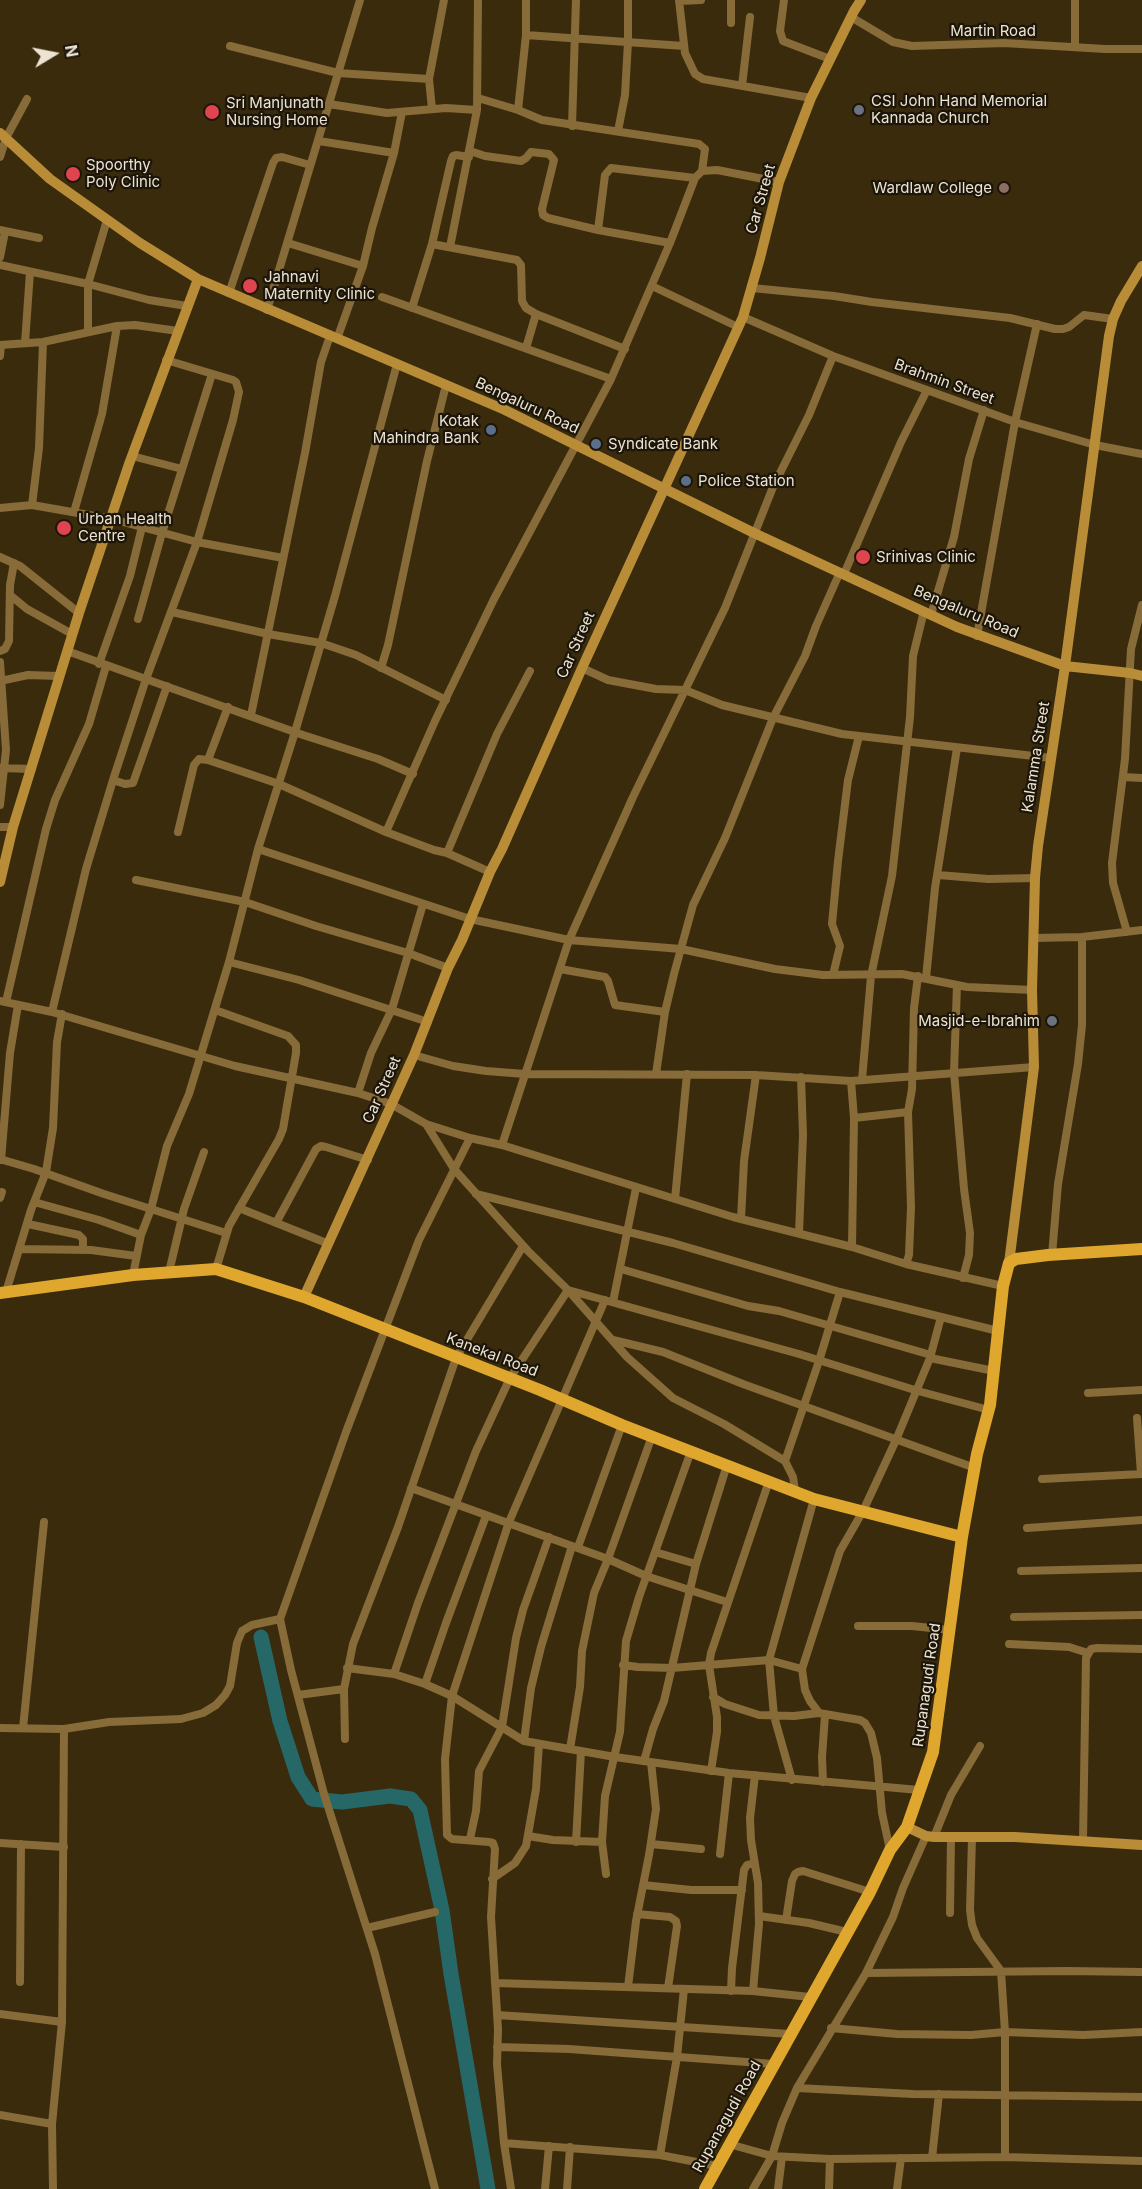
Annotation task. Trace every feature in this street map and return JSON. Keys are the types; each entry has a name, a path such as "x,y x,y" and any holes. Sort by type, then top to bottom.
{"main road":[{"path":"1009,1263 1016,1259 1029,1257 1142,1249"},
{"name":"Rupanagudi Road","path":"705,2189 870,1892 890,1850 907,1827 933,1752 962,1537 989,1410 1003,1286 1009,1263"},
{"name":"Kanekal Road","path":"3,1293 133,1275 216,1269 304,1297 622,1425 814,1498 962,1537"}],"street":[{"path":"267,310 360,0"},
{"path":"432,109 429,80 444,0"},
{"path":"450,247 477,110 478,0"},
{"path":"518,110 526,35 526,0"},
{"path":"572,126 576,0"},
{"path":"618,131 624,95 628,0"},
{"path":"701,0 679,1 684,46 695,74 703,79 811,98"},
{"path":"731,0 731,23"},
{"path":"784,0 780,31 783,41 830,59"},
{"name":"Car Street","path":"304,1297 414,1055 448,968 490,872 552,740 582,668 740,322 752,288 779,183 811,98 861,0"},
{"path":"1075,0 1075,46"},
{"name":"Martin Road","path":"851,16 893,42 912,46 1004,43 1142,49"},
{"path":"742,86 750,17"},
{"path":"526,35 684,46"},
{"path":"230,46 338,73 429,80"},
{"path":"386,832 413,774 414,767 494,599 611,379 670,243 695,178 702,171 705,156 703,146 542,120 478,98"},
{"path":"0,157 3,135 27,99"},
{"path":"329,104 387,113 432,109 477,110"},
{"path":"251,715 305,453 321,362 363,266 394,153 402,112"},
{"name":"Bengaluru Road","path":"3,135 50,179 107,220 198,279 505,410 754,533 977,636 1065,666 1142,676"},
{"path":"319,141 394,153"},
{"path":"412,308 432,244 451,161 456,155 469,154 521,161 531,152 549,154 554,160 542,209 543,215 598,230 670,243"},
{"path":"229,293 276,158 282,157 310,165"},
{"path":"598,230 605,175 611,168 695,178"},
{"path":"702,171 717,170 779,183"},
{"path":"88,332 88,284 107,220"},
{"path":"0,257 2,231 39,238"},
{"path":"288,243 363,266"},
{"path":"432,244 518,260 521,265 523,305 536,314 624,349"},
{"path":"0,265 149,300 187,306"},
{"name":"Kalamma Street","path":"1009,1263 1034,1067 1032,990 1035,878 1113,319 1142,266"},
{"path":"25,343 30,272"},
{"path":"0,882 13,827 47,722 58,676 132,456 198,279"},
{"name":"Brahmin Street","path":"652,286 740,322 1015,422 1095,445 1142,454"},
{"path":"752,288 1010,318 1063,329 1084,315 1113,319"},
{"path":"382,297 611,379"},
{"path":"526,348 536,314"},
{"path":"977,636 1015,422 1037,324"},
{"path":"0,356 0,345 43,342 117,326 135,325 178,331"},
{"path":"74,512 102,414 117,326"},
{"path":"32,505 39,448 43,342"},
{"path":"502,1145 568,940 598,872 725,608 773,487 809,415 833,356"},
{"path":"52,1012 86,869 112,780 196,542 233,420 239,392 236,382 166,360"},
{"path":"133,1275 141,1235 151,1209 167,1146 189,1094 230,962 258,849 321,643 391,394 397,364"},
{"path":"138,619 162,532 212,374"},
{"path":"381,668 391,633 427,461 446,385"},
{"path":"656,1074 665,1012 693,905 725,838 773,718 805,656 816,626 927,390"},
{"path":"862,1080 871,976 892,876 910,717 913,656 954,537 969,459 984,410"},
{"path":"132,456 182,469"},
{"path":"0,508 32,505 74,512 112,519 196,542 282,558"},
{"path":"142,527 103,665 89,724 55,800 46,829 3,1002 62,1014 200,1056 292,1080 358,1093 391,1104 426,1124 502,1145 636,1188 906,1264 1003,1286"},
{"path":"0,557 14,563 79,613"},
{"path":"0,651 5,650 9,641 10,595 14,563"},
{"path":"10,595 27,609 72,634"},
{"path":"1127,932 1113,882 1112,863 1123,777 1131,649 1142,605"},
{"path":"172,612 268,634 321,643 356,655 446,700"},
{"path":"67,651 378,759 413,774"},
{"path":"0,662 6,730 0,805"},
{"path":"582,668 608,680 631,685 685,690 722,705 842,734 1052,758"},
{"path":"447,853 498,734 530,671"},
{"path":"1,681 28,675 58,676"},
{"path":"112,780 125,784 134,783 167,686"},
{"path":"208,760 228,707"},
{"path":"833,975 840,946 832,924 838,861 849,780 860,736"},
{"path":"906,1264 909,1255 911,1208 908,1112 913,1075 914,1008 922,977 957,748"},
{"path":"178,832 194,765 199,759 208,760 279,784 386,832 447,853 490,872"},
{"path":"2,768 32,769"},
{"path":"1123,777 1142,778"},
{"path":"0,827 13,827"},
{"path":"258,849 470,920 568,940 681,949 775,969 833,975 902,974 957,985 1032,990"},
{"path":"938,875 988,879 1035,878"},
{"path":"136,880 244,902 408,953 448,968"},
{"path":"358,1093 371,1053 392,1010 423,904"},
{"path":"1034,938 1082,937 1142,930"},
{"path":"1050,1255 1058,1184 1078,1064 1082,1025 1082,937"},
{"path":"230,962 299,980 428,1022"},
{"path":"560,969 605,977 615,1005 665,1012"},
{"path":"957,985 954,1072 963,1189 970,1233 969,1255 963,1278"},
{"path":"18,1005 10,1053 1,1160 45,1172 226,1233"},
{"path":"214,1010 288,1036 296,1045 292,1080 279,1139 226,1233 216,1269"},
{"path":"3,1293 45,1172 53,1128 57,1042 62,1014"},
{"path":"414,1055 453,1066 525,1074 756,1075 862,1080 1034,1067"},
{"path":"675,1199 687,1074"},
{"path":"741,1219 744,1161 756,1075"},
{"path":"799,1233 803,1135 801,1077"},
{"path":"851,1080 854,1118 852,1247"},
{"path":"854,1118 908,1112"},
{"path":"426,1124 454,1169 523,1246 568,1290 627,1357 673,1398 724,1424 784,1461 789,1467 795,1490"},
{"path":"435,2189 367,1928 324,1794 280,1618 346,1432 419,1239 470,1138"},
{"path":"276,1223 316,1149 321,1146 327,1147 368,1160"},
{"path":"169,1272 182,1219 204,1152"},
{"path":"613,1302 636,1188"},
{"path":"476,1194 673,1243 840,1292 998,1331"},
{"path":"34,1202 99,1220 141,1235"},
{"path":"239,1208 329,1244"},
{"path":"28,1224 79,1235 83,1239 83,1250"},
{"path":"345,1739 344,1689 353,1644 456,1358 523,1246"},
{"path":"19,1249 83,1250 136,1256"},
{"path":"621,1269 748,1306 779,1311 931,1356 994,1371"},
{"path":"568,1290 989,1410"},
{"path":"394,1674 418,1603 476,1451 510,1378 568,1290"},
{"path":"784,1461 840,1292"},
{"path":"511,2189 504,2143 497,2047 491,1917 494,1846 489,1842 452,1839 447,1835 445,1759 452,1696 510,1522 604,1300"},
{"path":"822,1782 822,1714 810,1701 805,1690 802,1668 840,1551 863,1511 918,1391 931,1356 941,1317"},
{"path":"612,1340 663,1352 803,1406 975,1468"},
{"path":"1088,1393 1142,1390"},
{"path":"1042,1479 1142,1474 1137,1418"},
{"path":"524,1741 531,1688 541,1647 575,1546 622,1425"},
{"path":"570,1749 580,1687 582,1651 594,1593 652,1436"},
{"path":"606,1874 603,1842 605,1796 620,1732 623,1665 630,1624 691,1451"},
{"path":"628,1987 637,1914 656,1809 647,1761 653,1729 664,1701 696,1564 727,1465"},
{"path":"711,1771 717,1717 712,1697 709,1665 711,1653 769,1481"},
{"path":"411,1488 575,1546 646,1576 728,1602"},
{"path":"792,1780 774,1716 769,1660 814,1498"},
{"path":"425,1684 486,1516"},
{"path":"1027,1528 1142,1520"},
{"path":"24,1728 44,1522"},
{"path":"470,1839 476,1810 479,1770 502,1727 520,1620 549,1537"},
{"path":"655,1552 696,1564"},
{"path":"1021,1571 1142,1568"},
{"path":"1014,1617 1142,1615"},
{"path":"0,1728 64,1729 109,1722 182,1719 203,1713 216,1705 230,1686 237,1643 242,1631 252,1625 280,1618"},
{"path":"858,1626 950,1629"},
{"path":"1009,1644 1069,1647 1088,1653"},
{"path":"1083,1840 1085,1670 1088,1653 1091,1648 1142,1649"},
{"path":"623,1665 672,1668 769,1660 802,1668"},
{"path":"347,1668 394,1674 425,1684 452,1696 524,1741 538,1744 711,1771 919,1790"},
{"path":"298,1695 344,1689"},
{"path":"712,1697 747,1712 774,1716 822,1714 865,1723 871,1733 875,1749 882,1813 890,1850"},
{"path":"53,2189 52,2124 62,2022 64,1729"},
{"path":"492,1879 515,1863 526,1846 536,1790 538,1744"},
{"path":"753,2189 797,2088 866,1973 893,1917 903,1888 951,1795 980,1746"},
{"path":"576,1842 581,1751"},
{"path":"720,1854 729,1773"},
{"path":"753,1991 759,1916 758,1883 750,1818 755,1775"},
{"path":"907,1827 930,1836 1015,1837 1142,1845"},
{"path":"528,1836 576,1842 603,1842"},
{"path":"950,1913 951,1837"},
{"path":"972,1838 969,1910 972,1925 976,1938 1002,1971 1005,2032 1005,2157"},
{"path":"0,1844 64,1846"},
{"path":"20,1982 21,1844"},
{"path":"651,1844 701,1849"},
{"path":"731,1991 745,1867 754,1863"},
{"path":"786,1920 792,1881 798,1872 803,1871 870,1892"},
{"path":"643,1885 691,1890 742,1890"},
{"path":"367,1928 435,1912"},
{"path":"637,1914 670,1917 676,1921 668,1988"},
{"path":"759,1916 847,1932"},
{"path":"866,1973 1142,1972"},
{"path":"495,1983 753,1991 810,1997"},
{"path":"660,2155 677,2057 684,1989"},
{"path":"0,2014 62,2022"},
{"path":"497,2015 790,2034"},
{"path":"831,2028 897,2034 971,2035 1005,2032 1083,2035 1142,2032"},
{"path":"497,2047 774,2064"},
{"path":"797,2088 939,2094 1142,2097"},
{"path":"932,2158 939,2094"},
{"path":"0,2115 52,2124"},
{"path":"504,2143 570,2146 660,2155 717,2166"},
{"path":"729,2144 768,2155 830,2159 1005,2157 1142,2160"},
{"path":"546,2189 549,2146"},
{"path":"567,2189 570,2146"},
{"path":"778,2189 782,2157"},
{"path":"897,2189 901,2158"},
{"path":"829,2189 830,2159"}],"waterway":[{"path":"261,1637 280,1721 298,1777 312,1799 342,1802 390,1796 411,1799 420,1810 442,1910 488,2189"}],"place":[{"name":"CSI John Hand Memorial Kannada Church","path":"859,110"},
{"name":"Sri Manjunath Nursing Home","path":"212,112"},
{"name":"Spoorthy Poly Clinic","path":"73,174"},
{"name":"Wardlaw College","path":"1004,188"},
{"name":"Jahnavi Maternity Clinic","path":"250,286"},
{"name":"Kotak Mahindra Bank","path":"491,430"},
{"name":"Syndicate Bank","path":"596,444"},
{"name":"Police Station","path":"686,481"},
{"name":"Urban Health Centre","path":"64,528"},
{"name":"Srinivas Clinic","path":"863,557"},
{"name":"Masjid-e-Ibrahim","path":"1052,1021"}]}
